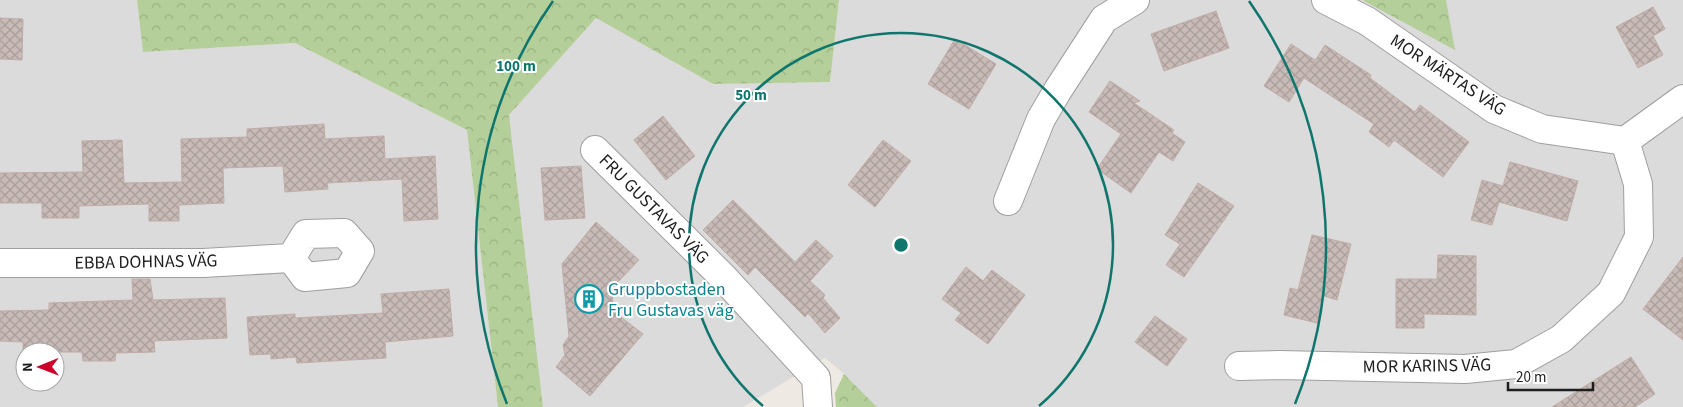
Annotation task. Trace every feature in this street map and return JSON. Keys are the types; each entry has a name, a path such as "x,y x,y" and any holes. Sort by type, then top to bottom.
{"street":[{"path":"1008,201 1041,119 1058,90 1104,19 1135,0"},
{"name":"MOR MÄRTAS VÄG","path":"1326,0 1367,21 1494,109 1542,130 1625,141"},
{"path":"1625,141 1683,99"},
{"name":"MOR KARINS VÄG","path":"1239,366 1278,365 1465,369 1516,364 1561,339 1611,293 1639,237 1638,184 1625,141"},
{"name":"FRU GUSTAVAS VÄG","path":"595,150 644,196 723,277 816,378 818,407"},
{"name":"EBBA DOHNAS VÄG","path":"0,263 203,263 291,258"}],"shaded area":[{"path":"0,0 137,0 143,52 295,43 467,130 498,407 0,407"},
{"path":"839,0 1683,0 1683,407 877,407 825,358 743,407 543,407 509,115 596,18 713,84 830,82"}],"green space":[{"path":"137,0 839,0 830,82 713,84 596,18 509,115 543,407 498,407 467,130 295,43 143,52"},
{"path":"1446,0 1455,50 1364,1"},
{"path":"844,374 877,407 836,407 835,393"}],"building":[{"path":"1653,7 1665,29 1653,36 1663,55 1638,68 1616,27"},
{"path":"1216,11 1229,48 1164,71 1151,34"},
{"path":"0,18 23,19 22,60 0,59"},
{"path":"955,39 996,64 969,109 928,84"},
{"path":"1291,44 1315,60 1289,102 1264,86"},
{"path":"1325,45 1371,75 1370,78 1415,112 1420,105 1469,142 1443,177 1394,140 1389,147 1369,132 1374,124 1304,78"},
{"path":"1110,81 1140,101 1134,103 1174,130 1172,133 1185,142 1173,161 1159,152 1131,193 1097,169 1121,134 1089,112"},
{"path":"663,116 695,156 666,180 634,140"},
{"path":"324,124 325,139 384,136 385,159 435,156 438,219 404,221 402,179 327,183 328,189 285,192 283,166 223,168 224,203 179,205 179,221 149,221 149,204 79,206 79,218 42,218 42,203 0,203 0,173 83,172 82,141 122,140 124,183 182,182 181,139 247,137 247,129"},
{"path":"883,140 911,161 875,207 848,185"},
{"path":"1510,162 1578,181 1567,221 1499,202 1492,225 1471,220 1482,180 1503,186"},
{"path":"581,166 585,218 545,220 541,168"},
{"path":"1198,183 1234,206 1184,277 1166,265 1180,244 1165,235"},
{"path":"733,200 795,262 816,240 833,256 810,281 825,295 823,298 840,318 825,333 808,313 805,317 755,267 748,275 703,230"},
{"name":"Gruppbostaden Fru Gustavas väg","path":"596,222 639,260 612,288 613,311 643,334 590,396 556,367 565,355 563,345 569,336 562,264"},
{"path":"1312,235 1351,244 1337,300 1324,296 1317,323 1284,315 1290,288 1298,290"},
{"path":"1438,255 1476,256 1476,315 1424,314 1424,328 1396,328 1396,279 1437,279"},
{"path":"1683,257 1683,340 1643,309"},
{"path":"966,267 983,281 992,270 1025,295 988,344 955,320 961,313 942,299"},
{"path":"132,279 150,279 153,300 225,298 227,338 154,341 155,352 116,353 115,361 83,361 82,352 65,352 65,342 0,341 0,311 49,310 49,303 133,300"},
{"path":"449,289 453,336 385,342 386,358 297,363 296,357 271,359 271,354 250,355 247,317 295,314 295,318 383,313 381,294"},
{"path":"1155,316 1187,339 1167,366 1135,342"},
{"path":"1631,357 1655,394 1635,407 1552,407"}],"place":[{"name":"Gruppbostaden Fru Gustavas väg","path":"589,299"}]}
